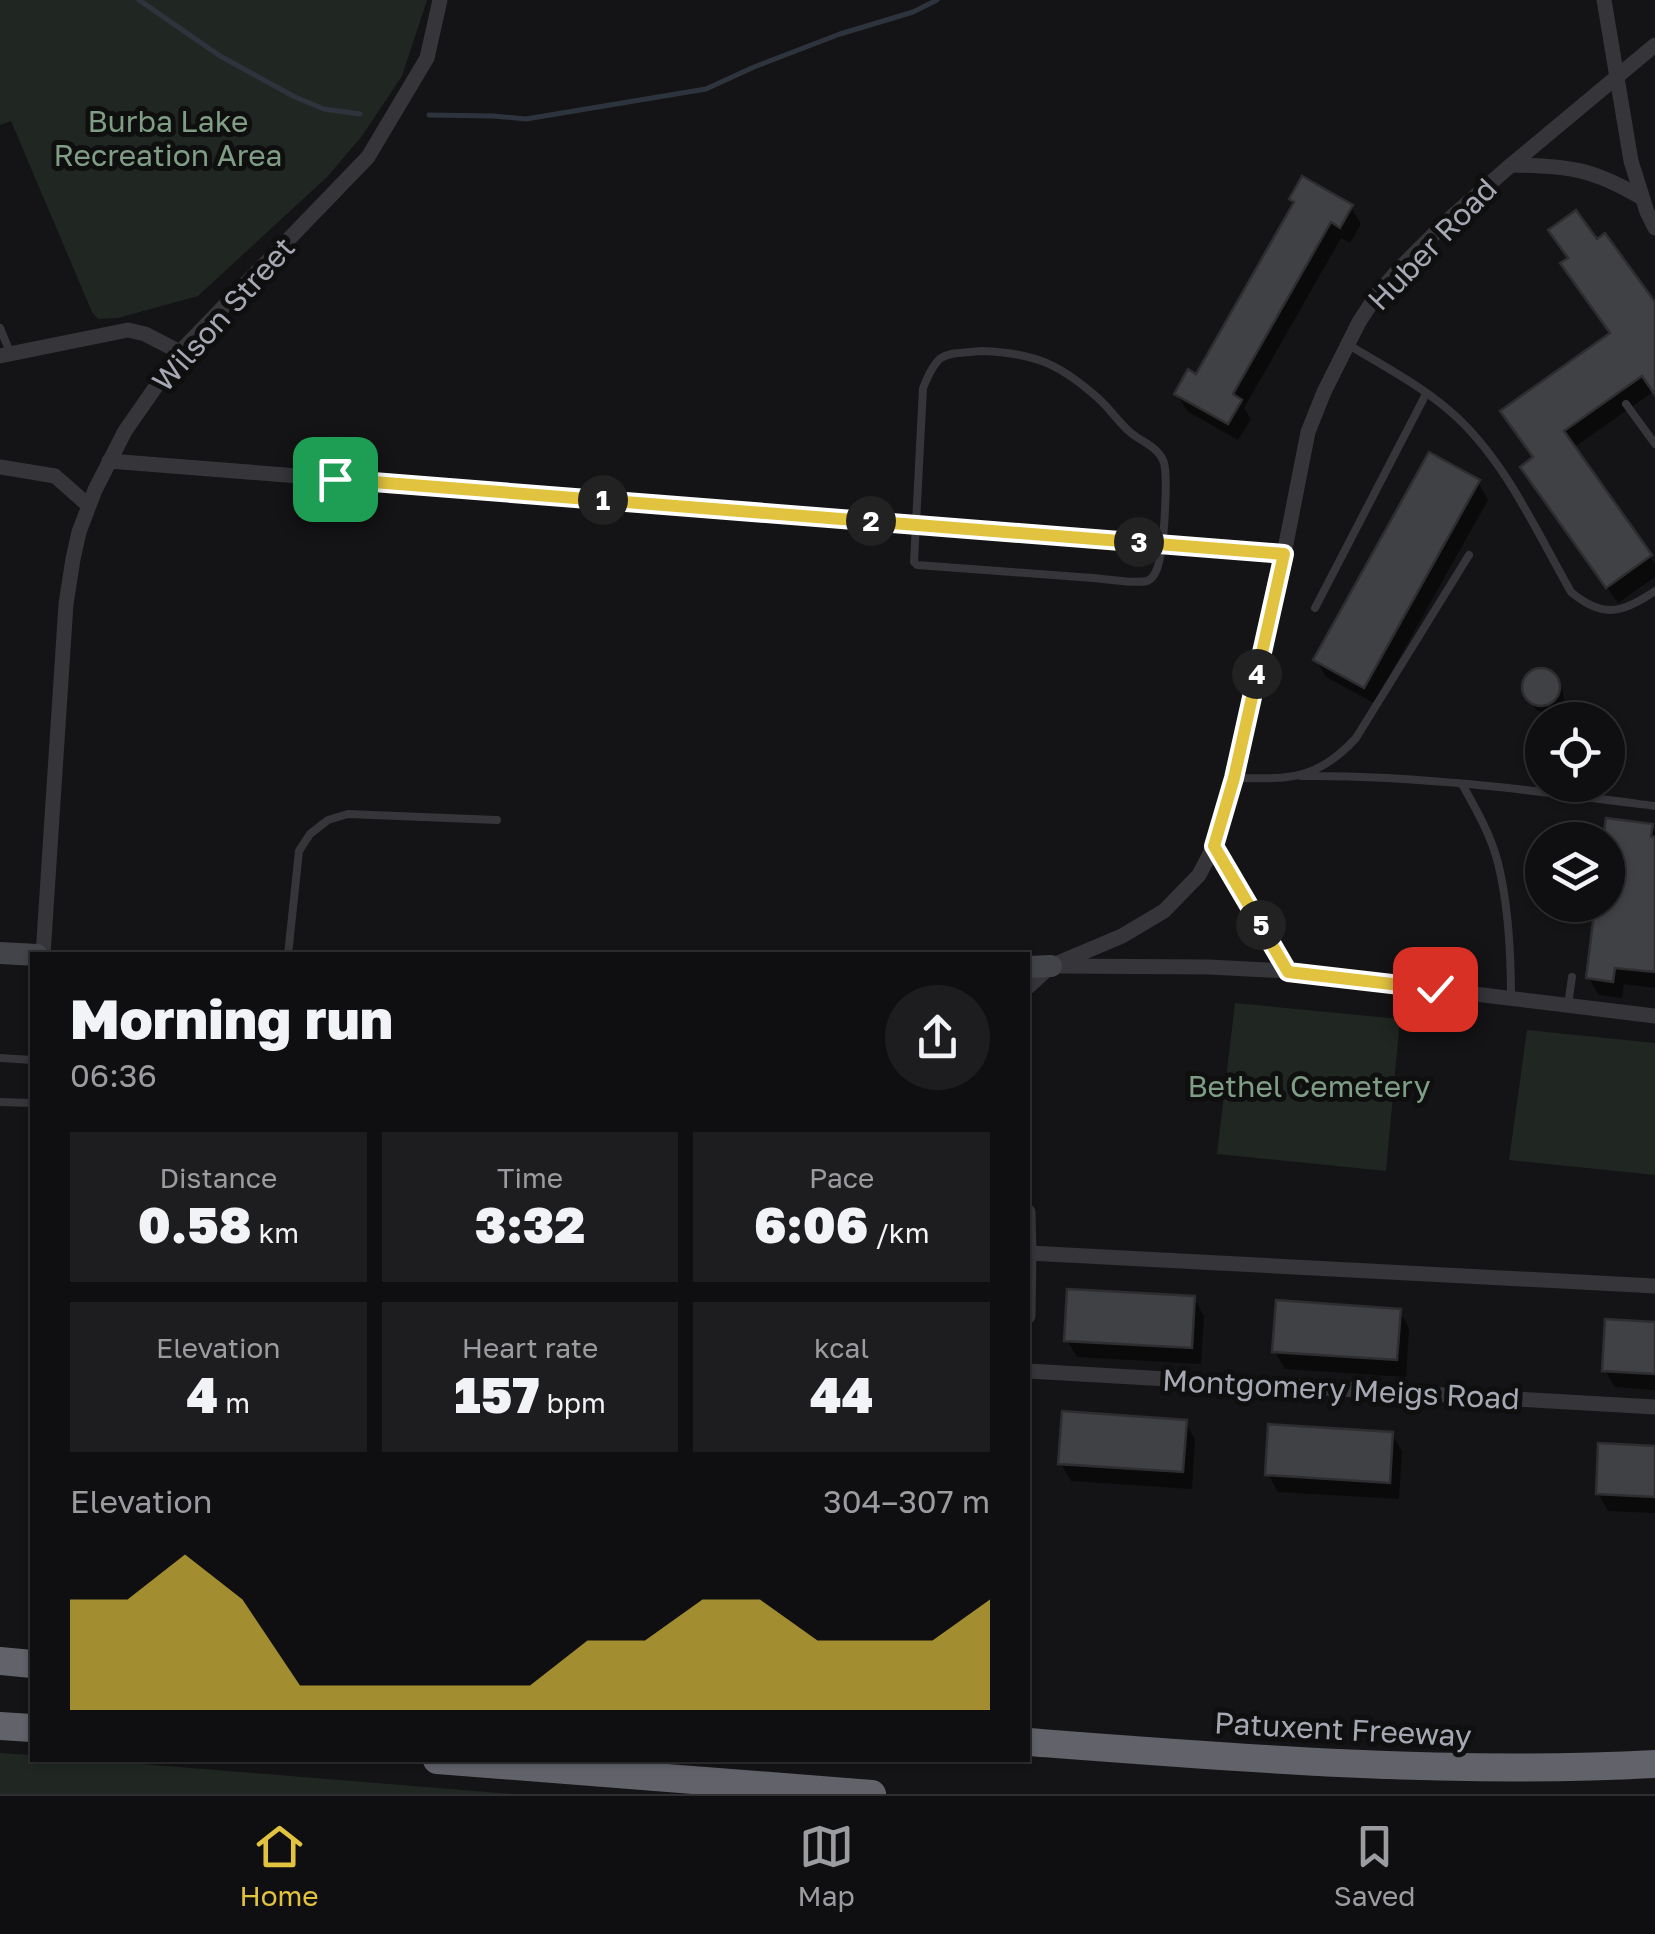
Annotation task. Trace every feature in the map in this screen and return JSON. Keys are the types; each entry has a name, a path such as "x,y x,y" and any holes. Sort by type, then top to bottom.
{"highway":[{"path":"0,1662 30,1664"},
{"path":"0,1726 30,1728"},
{"name":"Patuxent Freeway","path":"1030,1742 1382,1766 1492,1769 1655,1764"},
{"path":"463,1762 872,1794"}],"street":[{"name":"Wilson Street","path":"40,952 66,604 72,559 89,506 125,432 180,352 368,157 427,58 440,0"},
{"path":"1604,0 1630,161 1655,228"},
{"name":"Huber Road","path":"1039,966 1122,936 1164,911 1199,875 1214,846 1234,778 1308,432 1347,344 1376,296 1429,238 1511,164 1655,45"},
{"name":"Huber Road","path":"1511,164 1582,169 1614,181 1642,198"},
{"path":"6,355 128,330 180,352"},
{"path":"109,461 1284,554"},
{"path":"0,467 55,476 89,506"},
{"path":"1214,846 1288,972"},
{"path":"0,953 30,954"},
{"path":"1039,966 1210,967 1288,972 1655,1016"},
{"path":"1030,1253 1655,1286"},
{"name":"Montgomery Meigs Road","path":"1030,1371 1655,1407"}],"lane":[{"path":"0,328 6,355"},
{"path":"1347,344 1450,411 1485,447 1571,592 1583,602 1615,611 1630,608 1655,591"},
{"path":"1014,353 1056,366 1099,399 1164,462 1162,544 1156,571 1147,581 917,564 913,557 923,388 933,364 946,354 1014,353"},
{"path":"1315,608 1426,394"},
{"path":"1626,404 1655,444"},
{"path":"1301,776 1340,756 1356,738 1468,555"},
{"path":"1234,778 1344,775 1518,788 1655,806"},
{"path":"1462,784 1498,861 1507,913 1512,998"},
{"path":"288,952 299,850 310,834 328,820 348,814 497,820"},
{"path":"1568,1005 1572,976"},
{"path":"0,1058 30,1060"},
{"path":"0,1102 30,1103"}],"green space":[{"name":"Burba Lake Recreation Area","path":"0,0 427,0 402,76 362,136 327,177 198,296 118,318 98,319 11,121 0,125"},
{"name":"Bethel Cemetery","path":"1235,1003 1400,1019 1386,1171 1217,1154"},
{"path":"1527,1030 1655,1043 1655,1175 1509,1160"},
{"path":"0,1753 30,1755 30,1762 117,1762 513,1794 0,1794"}],"building":[{"path":"1302,176 1353,205 1340,228 1331,222 1233,394 1242,400 1228,424 1174,394 1188,369 1196,374 1294,202 1289,199"},
{"path":"1576,210 1597,239 1605,233 1655,302 1655,395 1642,376 1564,431 1652,555 1606,588 1520,467 1533,457 1500,411 1610,333 1560,263 1568,258 1548,230"},
{"path":"1429,452 1480,480 1364,688 1313,660"},
{"path":"1534,669 1548,669 1559,680 1559,694 1553,702 1529,702 1523,694 1523,680"},
{"path":"1606,818 1653,824 1651,836 1655,837 1655,972 1615,968 1613,982 1586,978 1593,922 1625,922 1625,822 1605,822"},
{"path":"1067,1289 1195,1296 1192,1348 1064,1341"},
{"path":"1276,1300 1401,1309 1397,1360 1272,1352"},
{"path":"1605,1319 1655,1322 1655,1374 1602,1371"},
{"path":"1062,1411 1187,1420 1183,1472 1058,1464"},
{"path":"1268,1424 1393,1432 1390,1483 1265,1475"},
{"path":"1598,1443 1655,1446 1655,1497 1596,1494"}],"waterway":[{"path":"139,0 220,56 295,97 324,109 360,114"},
{"path":"429,115 526,119 706,89 754,67 840,34 913,12 937,0"}],"route":[{"path":"335,479 1284,554 1234,778 1214,846 1288,972 1435,989"}]}
